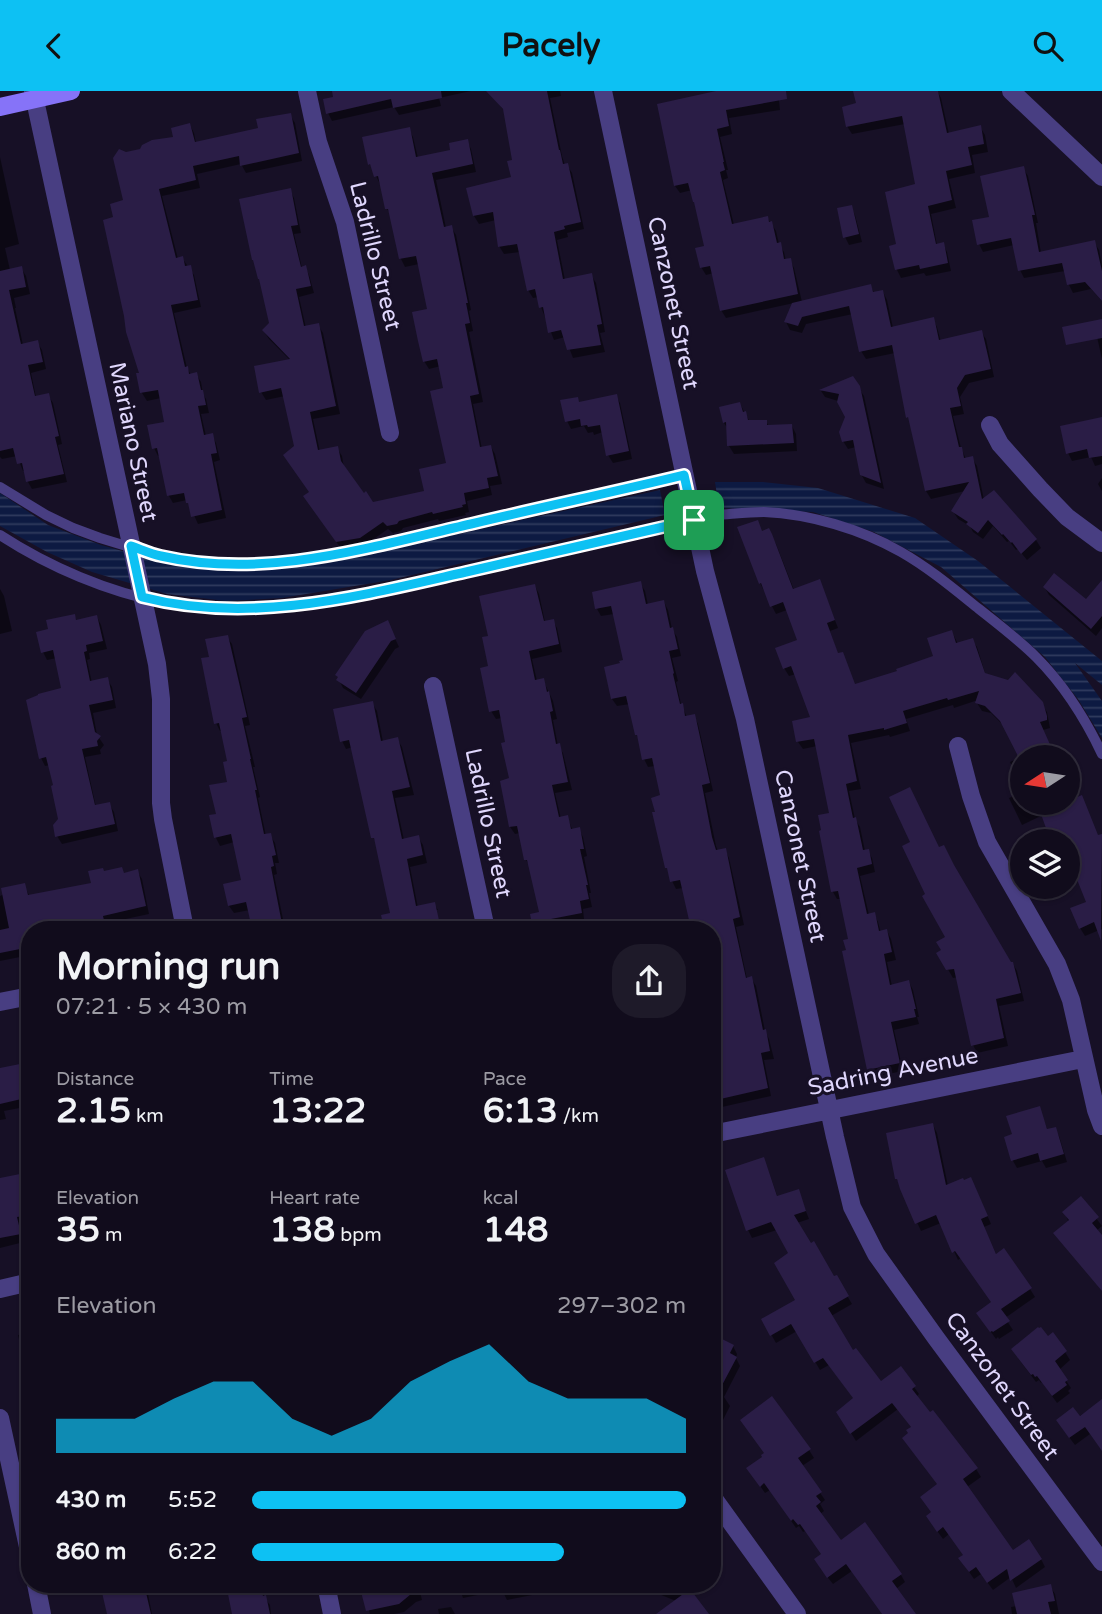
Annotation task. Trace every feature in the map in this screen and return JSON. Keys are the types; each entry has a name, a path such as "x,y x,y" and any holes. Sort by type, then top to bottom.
{"street":[{"path":"0,107 34,95 71,91"},
{"name":"Ladrillo Street","path":"307,91 318,142 345,222 390,433"},
{"name":"Canzonet Street","path":"603,91 705,571 744,719 852,1207 876,1254 1102,1562"},
{"path":"1011,91 1102,177"},
{"name":"Mariano Street","path":"34,95 157,664 161,699 162,811 183,921"},
{"path":"990,425 1000,444 1040,489 1067,517 1102,544"},
{"name":"Ladrillo Street","path":"433,686 484,921"},
{"path":"958,746 987,842 1057,964 1070,1000 1096,1111 1102,1126"},
{"path":"0,1002 21,998"},
{"name":"Sadring Avenue","path":"721,1132 1083,1059"},
{"path":"0,1289 21,1285"},
{"path":"0,1418 21,1515"},
{"path":"721,1508 797,1614"},
{"path":"38,1593 42,1614"},
{"path":"328,1593 332,1614"}],"lane":[{"path":"0,487 46,515 100,538 159,556 237,565 273,564 350,551 684,475"},
{"path":"0,535 48,562 100,585 177,605 233,609 284,607 338,600 694,520 738,513 765,512 825,522 862,534 900,551 930,570 1034,655 1053,675 1083,717 1102,754"}],"water":[{"path":"715,482 763,482 818,488 915,518 978,561 1102,661 1102,685 1075,663 1102,701 1102,738 1078,699 1045,657 941,567 874,532 813,512 719,508"},
{"path":"660,490 665,515 391,580 282,598 226,601 167,594 92,572 47,552 0,526 0,493 48,525 101,545 172,565 229,570 279,569 389,549"}],"building":[{"path":"332,91 441,91 442,98 393,108 391,99 326,114 323,99 333,97"},
{"path":"486,91 547,91 559,150 563,164 568,163 581,222 564,226 565,229 554,232 563,279 592,273 602,324 597,325 601,345 567,350 561,330 548,333 543,307 539,308 535,289 527,291 517,244 498,247 493,212 473,216 466,188 511,177 507,161 512,160 503,109"},
{"path":"716,91 786,91 787,99 726,110 729,126 717,129 725,170 720,172 732,224 768,216 769,222 772,221 777,243 781,242 784,259 791,258 798,294 720,311 710,266 700,268 695,248 704,246 688,183 674,186 657,104"},
{"path":"853,91 938,91 947,133 981,125 984,144 968,147 972,165 946,171 952,200 928,206 936,244 944,242 948,263 920,269 919,265 895,270 889,246 896,244 885,192 915,184 902,116 846,127 842,107 856,103"},
{"path":"291,113 299,153 240,166 239,156 193,166 196,180 159,189 176,258 183,256 185,266 191,265 198,300 171,305 185,367 188,366 189,374 197,372 203,390 206,405 198,406 204,435 213,433 217,453 211,454 222,510 191,517 184,493 167,496 157,448 152,449 147,425 164,422 158,390 140,393 136,373 139,373 126,332 103,220 113,217 110,204 123,200 113,158 119,149 126,152 140,149 152,140 173,137 171,128 190,123 195,142 258,128 256,119"},
{"path":"410,127 416,157 450,150 449,143 468,139 473,164 432,173 444,227 452,225 468,303 470,323 465,324 479,394 470,396 480,447 491,445 498,476 487,478 489,488 464,493 466,504 462,505 463,507 433,514 432,512 387,526 383,522 360,538 336,542 303,496 309,492 283,455 294,446 281,388 259,393 254,366 290,359 262,330 269,323 239,199 291,188 298,225 291,226 301,267 306,265 311,286 296,289 304,326 319,323 336,406 310,412 318,450 338,446 341,461 373,502 424,491 419,469 446,463 430,391 443,388 437,359 423,362 412,312 427,309 416,256 399,259 378,176 374,177 370,164 368,165 362,137"},
{"path":"1024,166 1035,215 1032,215 1039,252 1095,240 1102,271 1102,301 1085,282 1067,285 1062,263 1018,271 1011,238 977,245 972,220 989,217 980,176"},
{"path":"852,205 859,234 843,238 837,208"},
{"path":"22,266 26,287 9,290 21,344 38,340 43,362 28,365 35,396 49,393 59,436 55,437 64,474 26,482 22,463 17,464 13,448 0,451 0,271"},
{"path":"871,284 873,292 883,290 891,327 934,317 939,340 982,330 991,369 965,375 957,388 961,406 950,408 964,458 973,456 982,499 994,490 1037,539 1021,554 988,520 978,533 966,524 968,522 951,511 969,482 925,491 908,417 906,418 892,345 859,352 849,306 802,317 798,326 784,322 792,303"},
{"path":"1102,319 1102,338 1066,345 1062,327"},
{"path":"853,376 860,386 881,483 860,475 853,440 842,442 839,432 845,417 837,402 839,394 819,390"},
{"path":"617,394 629,451 606,456 600,425 581,426 580,419 565,422 560,400 578,397 579,402"},
{"path":"740,402 748,420 767,420 767,425 792,424 794,443 727,446 726,422 723,423 719,407"},
{"path":"1102,417 1102,456 1089,458 1087,449 1066,454 1060,426"},
{"path":"758,520 762,531 769,528 793,589 820,579 835,620 827,623 838,653 843,652 855,684 933,656 927,638 952,630 956,643 973,638 985,673 1008,680 1015,672 1043,702 1047,720 1040,722 1050,745 1012,745 1000,721 985,706 975,703 979,691 903,711 907,723 884,730 848,735 857,781 846,784 863,850 869,849 872,864 857,868 867,914 875,912 879,931 887,929 892,952 884,954 890,985 909,980 916,1009 916,1017 891,1022 900,1063 867,1070 842,951 846,950 843,940 848,939 838,891 831,892 819,831 818,815 829,813 814,739 796,742 792,721 810,717 791,666 783,669 775,648 797,640 783,602 770,607 737,527"},
{"path":"1054,573 1086,599 1102,580 1102,616 1091,629 1043,587"},
{"path":"641,581 646,604 664,600 678,649 669,651 680,704 683,703 685,716 695,714 710,783 702,785 712,837 716,850 726,848 740,917 733,919 746,978 752,976 763,1030 766,1029 770,1051 761,1053 768,1088 721,1099 721,921 689,921 680,880 670,882 652,812 655,812 651,798 660,795 652,758 642,760 626,696 611,699 604,667 623,660 611,606 595,609 592,592"},
{"path":"535,584 544,621 554,619 559,644 529,651 535,680 544,678 547,692 549,691 556,744 560,743 568,782 552,785 559,817 568,815 571,829 580,827 584,849 580,849 589,899 580,901 582,913 552,921 531,921 530,914 539,912 517,826 509,827 500,781 509,778 501,743 505,742 499,710 489,712 480,668 488,666 482,637 488,636 479,596"},
{"path":"75,614 76,620 97,615 103,641 86,645 87,651 84,652 90,681 108,677 113,700 89,705 95,732 101,736 97,741 98,746 82,749 95,805 110,802 115,824 55,837 53,825 58,819 51,786 53,785 46,757 39,759 26,700 61,688 53,650 41,653 36,632 48,629 46,620"},
{"path":"388,620 396,639 391,641 356,693 336,680 338,677 335,675 365,631"},
{"path":"228,635 247,717 242,718 264,834 271,833 276,855 272,856 274,866 271,867 281,921 250,921 246,902 228,906 223,884 241,880 231,834 214,838 209,815 216,814 209,785 227,782 223,762 227,761 219,723 214,724 201,658 209,657 205,639"},
{"path":"373,701 381,741 398,737 410,787 392,791 402,839 419,835 423,855 407,859 416,906 435,902 439,921 382,921 381,915 390,913 374,838 371,838 349,740 340,742 333,709"},
{"path":"910,787 939,847 944,845 1013,962 1021,993 996,999 1004,1038 971,1046 954,969 946,970 936,953 941,950 936,942 945,937 922,896 925,894 902,846 910,842 889,797"},
{"path":"1082,795 1098,835 1102,834 1101,941 1094,922 1079,929 1070,908 1086,902 1080,887 1080,829 1046,829 1041,815 1080,815"},
{"path":"122,867 124,873 138,869 146,906 103,916 104,921 21,921 21,949 0,953 0,930 9,928 1,888 25,883 28,895 91,883 88,871 103,868 104,871"},
{"path":"21,1064 21,1099 0,1104 0,1068"},
{"path":"1040,1106 1047,1129 1056,1127 1064,1154 1040,1161 1038,1153 1011,1161 1004,1137 1012,1134 1006,1116"},
{"path":"933,1123 946,1185 971,1177 988,1216 981,1219 996,1254 1004,1248 1032,1288 1001,1309 1010,1321 993,1332 990,1332 976,1313 991,1302 955,1251 952,1253 936,1215 915,1224 895,1179 886,1133"},
{"path":"764,1157 777,1196 799,1189 806,1211 794,1215 849,1296 828,1308 853,1350 856,1348 881,1381 901,1366 916,1386 912,1389 930,1412 933,1410 978,1468 963,1479 1013,1550 1029,1539 1042,1559 1010,1581 1007,1569 987,1583 976,1567 969,1572 958,1558 963,1555 943,1527 937,1532 926,1516 931,1512 920,1497 937,1484 902,1438 911,1427 892,1403 850,1434 836,1412 853,1398 823,1358 814,1363 791,1324 770,1336 761,1319 795,1300 774,1263 788,1253 771,1222 746,1231 725,1170"},
{"path":"21,1174 21,1216 17,1217 21,1234 0,1238 0,1178"},
{"path":"1081,1196 1099,1217 1092,1223 1102,1235 1102,1291 1053,1233 1069,1220 1062,1212"},
{"path":"1038,1327 1048,1336 1053,1332 1067,1351 1055,1361 1068,1380 1065,1382 1067,1385 1052,1396 1011,1349"},
{"path":"721,1338 734,1345 730,1353 737,1357 721,1387"},
{"path":"772,1396 811,1449 798,1458 822,1492 816,1496 821,1502 816,1506 841,1540 865,1522 902,1574 892,1581 916,1614 882,1614 846,1564 827,1578 814,1559 821,1554 800,1524 793,1519 791,1521 764,1483 760,1487 746,1468 764,1453 740,1420"},
{"path":"1102,1399 1102,1451 1085,1427 1069,1438 1056,1420 1073,1407 1080,1416"},
{"path":"1051,1584 1055,1601 1048,1602 1051,1614 1017,1614 1012,1593"},
{"path":"102,1593 146,1593 151,1614 107,1614"},
{"path":"228,1593 266,1595 270,1614 232,1614"},
{"path":"361,1593 412,1593 399,1604 366,1611"},
{"path":"685,1593 693,1593 709,1614 656,1614"}],"route":[{"path":"684,475 694,520 396,588 338,600 284,607 233,609 167,604 142,597 131,546 159,556 207,563 273,564 350,551 684,475"}]}
